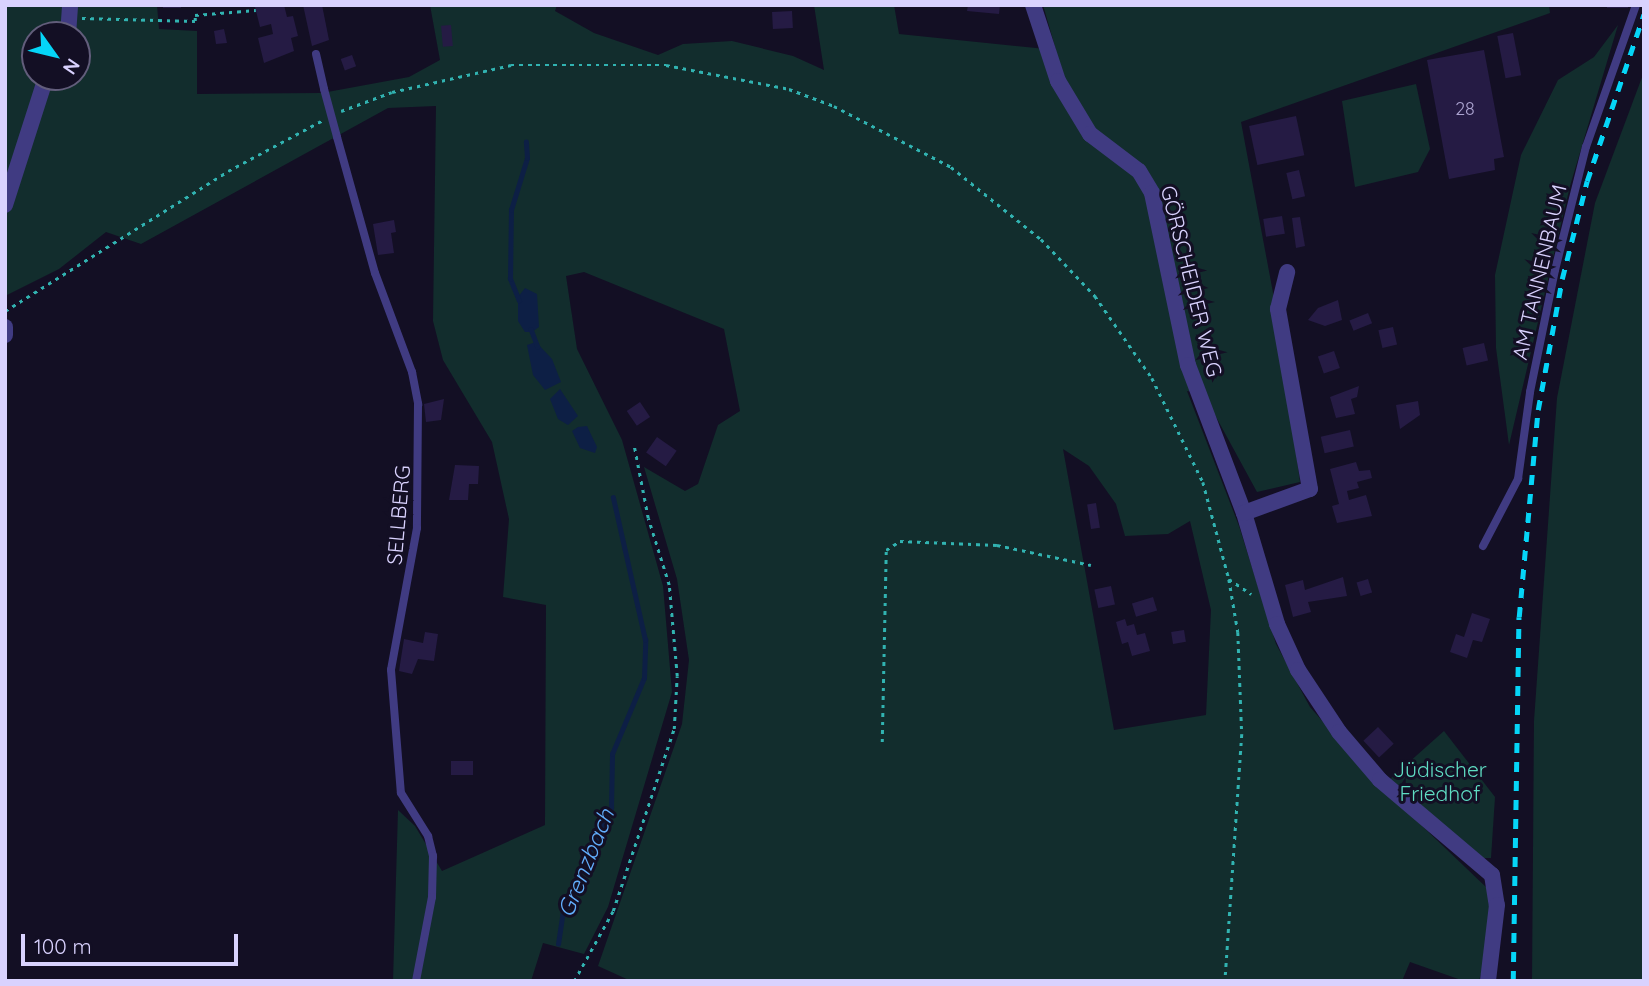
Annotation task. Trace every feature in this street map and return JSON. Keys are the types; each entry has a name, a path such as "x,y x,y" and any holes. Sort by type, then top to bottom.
{"street":[{"name":"GÖRSCHEIDER WEG","path":"1033,5 1058,81 1090,134 1139,171 1152,193 1188,365 1244,513 1268,593 1298,670 1339,732 1380,780 1492,875 1497,905 1489,981"},
{"path":"5,205 42,91"},
{"path":"1244,513 1310,489 1278,309 1287,272"},
{"path":"5,327 5,335"}],"lane":[{"name":"AM TANNENBAUM","path":"1483,546 1518,479 1530,392 1555,270 1586,147 1636,5"},
{"name":"SELLBERG","path":"316,54 374,273 412,372 418,404 416,528 391,670 401,793 428,836 433,856 432,898 416,981"}],"path":[{"path":"71,12 195,21 195,15 256,10"},
{"path":"336,113 392,92 511,65 645,62 789,89 913,144 986,192 1041,239 1125,335 1195,460 1229,579 1238,632 1242,722 1225,981"},
{"path":"5,311 228,171 326,118"},
{"path":"575,981 613,911 674,729 677,676 669,585 648,518 635,446"},
{"path":"881,742 886,550 900,541 997,545 1091,565"},
{"path":"1229,579 1235,579 1252,596 1268,593"}],"green space":[{"path":"5,5 157,5 159,29 197,31 197,94 322,93 409,77 440,60 430,5 557,5 555,11 594,33 658,55 683,44 732,41 793,56 824,70 814,5 894,5 899,34 1056,50 1043,5 1549,5 1550,13 1241,122 1277,314 1300,482 1257,492 1203,393 1187,391 1239,526 1276,644 1310,707 1374,780 1488,889 1491,936 1479,981 1464,981 1410,962 1402,981 631,981 598,966 682,724 689,660 677,579 644,467 685,491 698,484 718,425 740,411 724,329 584,272 566,276 577,349 622,440 663,586 672,692 608,907 584,954 543,943 531,981 393,981 398,810 415,826 442,871 545,825 546,605 503,597 509,519 492,442 443,360 433,321 436,106 388,108 141,244 106,232 59,269 5,296","holes":["1063,449 1089,466 1116,504 1125,536 1168,534 1190,521 1211,610 1206,715 1114,730"]},
{"path":"1618,25 1570,186 1509,445 1496,348 1495,275 1521,155 1558,80 1594,57"},
{"path":"1644,72 1644,981 1532,981 1534,721 1557,398 1595,203"},
{"path":"1416,84 1430,149 1418,172 1355,187 1342,101"},
{"name":"Jüdischer Friedhof","path":"1444,731 1495,797 1491,858 1475,858 1389,780"}],"water":[{"path":"525,288 537,294 539,327 532,332 525,332 518,321 518,297"},
{"path":"536,342 552,359 561,382 545,390 533,375 527,345"},
{"path":"560,389 578,416 568,425 558,419 550,399"},
{"path":"587,426 597,447 595,453 580,448 572,431"}],"building":[{"path":"163,5 181,5 181,8 163,8"},
{"path":"284,5 287,17 293,16 298,36 291,38 294,51 264,63 258,38 273,34 271,24 260,27 255,7"},
{"path":"303,5 322,5 329,40 312,46"},
{"path":"968,5 1000,5 999,14 967,11"},
{"path":"1607,5 1628,5 1628,8 1607,8"},
{"path":"792,11 793,28 773,29 772,12"},
{"path":"451,25 453,46 443,47 441,26"},
{"path":"224,29 227,43 216,44 214,31"},
{"path":"1513,33 1521,75 1505,78 1497,36"},
{"path":"1484,50 1504,157 1494,159 1495,170 1449,179 1427,60"},
{"path":"352,55 356,66 345,70 341,59"},
{"path":"1296,116 1304,155 1257,165 1249,126"},
{"path":"1299,170 1305,196 1292,199 1286,173"},
{"path":"1282,216 1285,234 1266,237 1263,219"},
{"path":"1300,217 1305,246 1296,248 1292,218"},
{"path":"394,220 396,232 391,233 394,253 378,255 373,224"},
{"path":"1338,300 1342,320 1325,326 1308,320 1318,308"},
{"path":"1368,313 1372,323 1354,331 1349,320"},
{"path":"1393,327 1397,345 1382,348 1378,330"},
{"path":"1484,343 1488,361 1467,365 1463,348"},
{"path":"1334,351 1340,368 1324,374 1318,357"},
{"path":"1359,386 1357,397 1351,399 1355,414 1336,418 1330,397"},
{"path":"444,399 441,420 426,422 424,404"},
{"path":"1418,401 1420,415 1400,429 1396,405"},
{"path":"640,402 650,417 637,426 627,411"},
{"path":"1350,430 1354,447 1325,453 1321,437"},
{"path":"657,437 677,451 666,466 646,453"},
{"path":"1356,462 1359,471 1370,470 1372,478 1357,482 1359,488 1347,491 1349,500 1366,495 1372,516 1337,523 1332,506 1339,504 1330,469"},
{"path":"455,465 479,466 478,484 469,484 468,500 449,500"},
{"path":"1096,503 1100,528 1091,529 1087,504"},
{"path":"1343,577 1347,596 1308,602 1311,612 1293,617 1285,585 1303,580 1305,590"},
{"path":"1368,579 1372,592 1361,596 1357,583"},
{"path":"1111,586 1115,605 1098,608 1094,590"},
{"path":"1153,597 1157,610 1136,617 1132,603"},
{"path":"1472,613 1490,619 1482,642 1473,640 1467,658 1450,652 1456,634 1464,637"},
{"path":"1125,619 1127,626 1134,624 1137,635 1145,633 1150,651 1132,656 1128,642 1122,644 1116,622"},
{"path":"1184,630 1186,642 1173,644 1171,632"},
{"path":"425,632 438,634 434,661 418,659 412,674 399,671 404,639 423,643"},
{"path":"1378,727 1394,744 1379,757 1363,741"},
{"path":"451,761 473,761 473,775 451,775"}],"waterway":[{"name":"Grenzbach","path":"519,301 510,279 511,210 527,158 526,142"},
{"name":"Grenzbach","path":"531,329 538,347"},
{"name":"Grenzbach","path":"558,944 564,904 611,808 612,754 644,678 645,640 613,498"}],"railway":[{"path":"1513,981 1519,617 1538,410 1562,279 1587,181 1644,14"}]}
